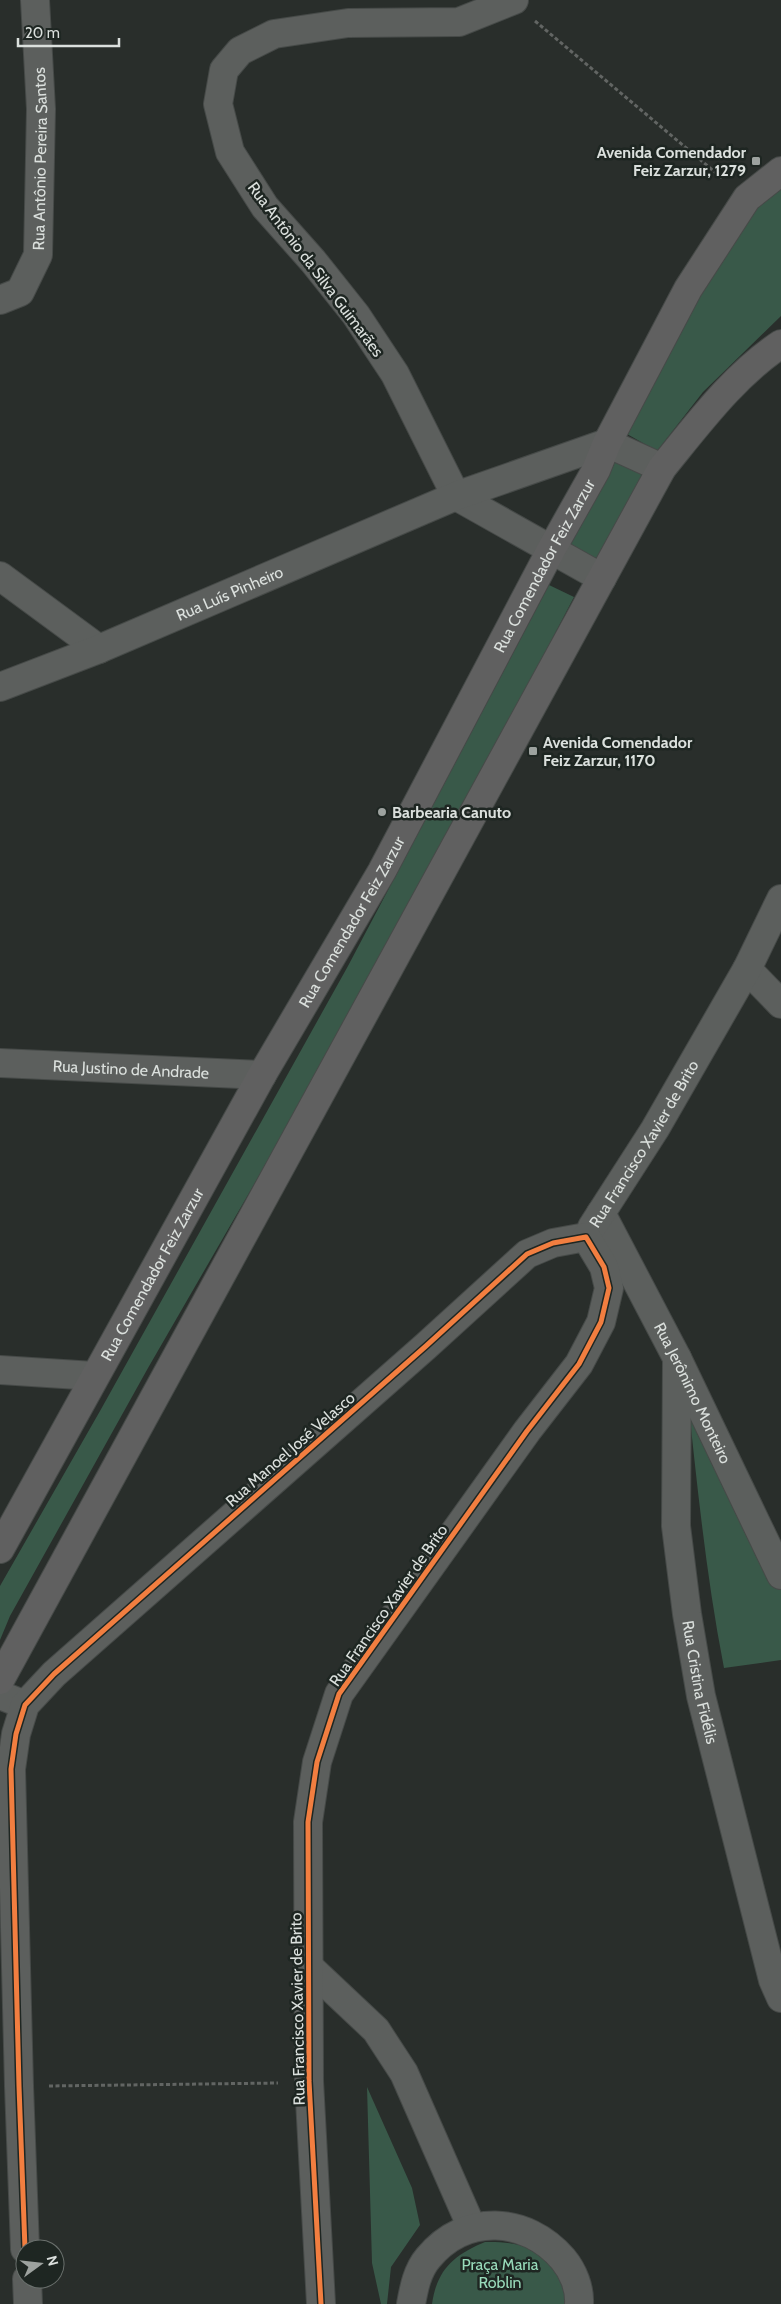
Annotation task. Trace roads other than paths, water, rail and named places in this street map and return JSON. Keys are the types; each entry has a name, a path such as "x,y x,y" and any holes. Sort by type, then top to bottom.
{"main road":[{"name":"Rua Comendador Feiz Zarzur","path":"0,1549 262,1075 382,871 551,550 596,470 607,443 688,289 747,198 781,171"},
{"path":"0,1680 662,468 696,427 760,358 781,344"}],"street":[{"name":"Rua Antônio Pereira Santos","path":"0,300 20,292 38,255 41,109 35,0"},
{"name":"Rua Antônio da Silva Guimarães","path":"456,496 395,374 350,307 313,261 265,207 230,152 218,104 224,70 240,51 274,34 348,23 455,11 513,1"},
{"name":"Rua Luís Pinheiro","path":"0,687 99,649 456,496 607,443"},
{"path":"607,443 662,468"},
{"path":"456,496 602,578"},
{"path":"0,576 99,649"},
{"name":"Rua Francisco Xavier de Brito","path":"321,2304 309,2081 308,1822 317,1762 339,1694 521,1439 579,1364 601,1322 609,1288 604,1267 586,1237 655,1129 746,969 781,899"},
{"path":"746,969 781,1004"},
{"name":"Rua Justino de Andrade","path":"0,1062 262,1075"},
{"name":"Rua Jerônimo Monteiro","path":"601,1213 677,1358 781,1575"},
{"name":"Rua Manoel José Velasco","path":"25,1705 54,1674 426,1346 527,1254 553,1243 586,1237"},
{"name":"Rua Cristina Fidélis","path":"677,1358 676,1526 687,1614 701,1696 773,1980 781,1998"},
{"path":"0,1370 94,1376"},
{"path":"0,1695 25,1705 16,1734 11,1769 19,2086 26,2239"},
{"path":"308,1966 376,2030 404,2073 472,2228"},
{"path":"411,2304 414,2284 427,2259 447,2240 472,2228 500,2224 527,2230 552,2245 569,2267 580,2294 579,2304"},
{"path":"27,2289 28,2304"}],"place":[{"name":"Avenida Comendador Feiz Zarzur, 1279","path":"756,161"},
{"name":"Avenida Comendador Feiz Zarzur, 1170","path":"533,751"},
{"name":"Barbearia Canuto","path":"382,812"}],"park label":[{"name":"Praça Maria Roblin","path":"500,2273"}]}
